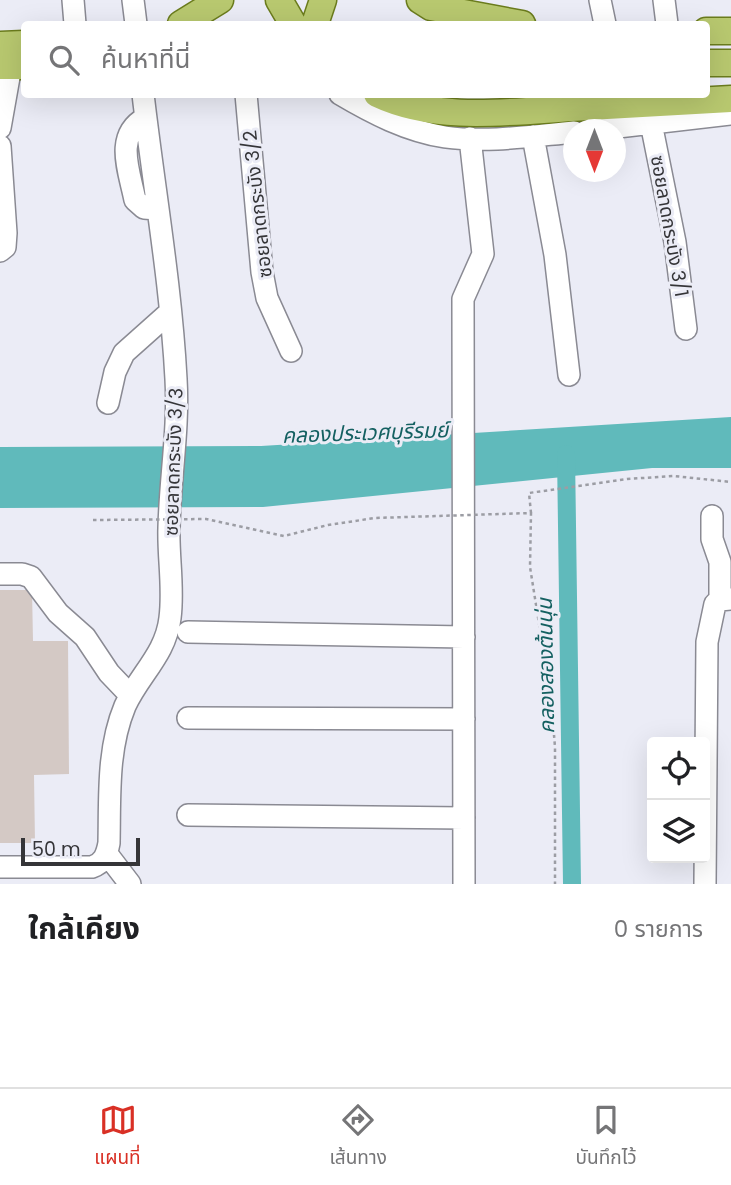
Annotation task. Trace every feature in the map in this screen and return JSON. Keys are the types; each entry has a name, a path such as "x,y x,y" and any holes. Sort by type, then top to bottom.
{"main road":[{"path":"191,14 220,0"},
{"path":"279,0 291,21"},
{"path":"316,21 323,0"},
{"path":"420,0 431,7 506,21"},
{"path":"710,31 731,31"},
{"path":"710,63 731,63"},
{"path":"384,98 428,110 471,113 731,99"}],"street":[{"path":"73,0 75,21"},
{"path":"133,0 136,21"},
{"path":"600,0 604,21"},
{"path":"664,0 667,21"},
{"path":"0,128 12,57"},
{"name":"ซอยลาดกระบัง 3/3","path":"107,854 114,748 118,727 131,695 150,668 168,634 171,614 169,527 176,433 176,380 143,98"},
{"name":"ซอยลาดกระบัง 3/2","path":"246,98 262,272 267,298 291,351"},
{"path":"347,98 373,114 444,137 563,133"},
{"path":"626,126 731,114"},
{"name":"ซอยลาดกระบัง 3/1","path":"651,123 675,242 686,329"},
{"path":"533,136 555,255 569,375"},
{"path":"464,884 463,299 483,254 471,138"},
{"path":"0,146 6,233 5,247 0,251"},
{"path":"108,403 115,372 124,353 170,312"},
{"path":"705,884 707,642 712,610 725,599 720,562 712,538 712,516"},
{"path":"0,574 22,574 31,577 58,613 85,637 109,673 131,695"},
{"path":"188,632 464,637"},
{"path":"188,718 464,719"},
{"path":"188,815 464,818"},
{"path":"0,867 92,867 102,862 107,854 130,884"}],"path":[{"path":"555,884 555,747 551,699 530,567 529,493 627,479 674,476 731,482"},
{"path":"93,520 206,519 284,536 328,524 375,518 531,513"}],"water":[{"path":"731,417 731,468 652,468 263,507 0,508 0,447 261,446"}],"building":[{"path":"0,590 32,590 33,641 68,641 69,774 34,775 35,843 0,843"}],"waterway":[{"name":"คลองสองต้นนุ่น","path":"566,454 572,884"}],"water label":[{"name":"คลองประเวศบุรีรมย์","path":"365,433"}]}
